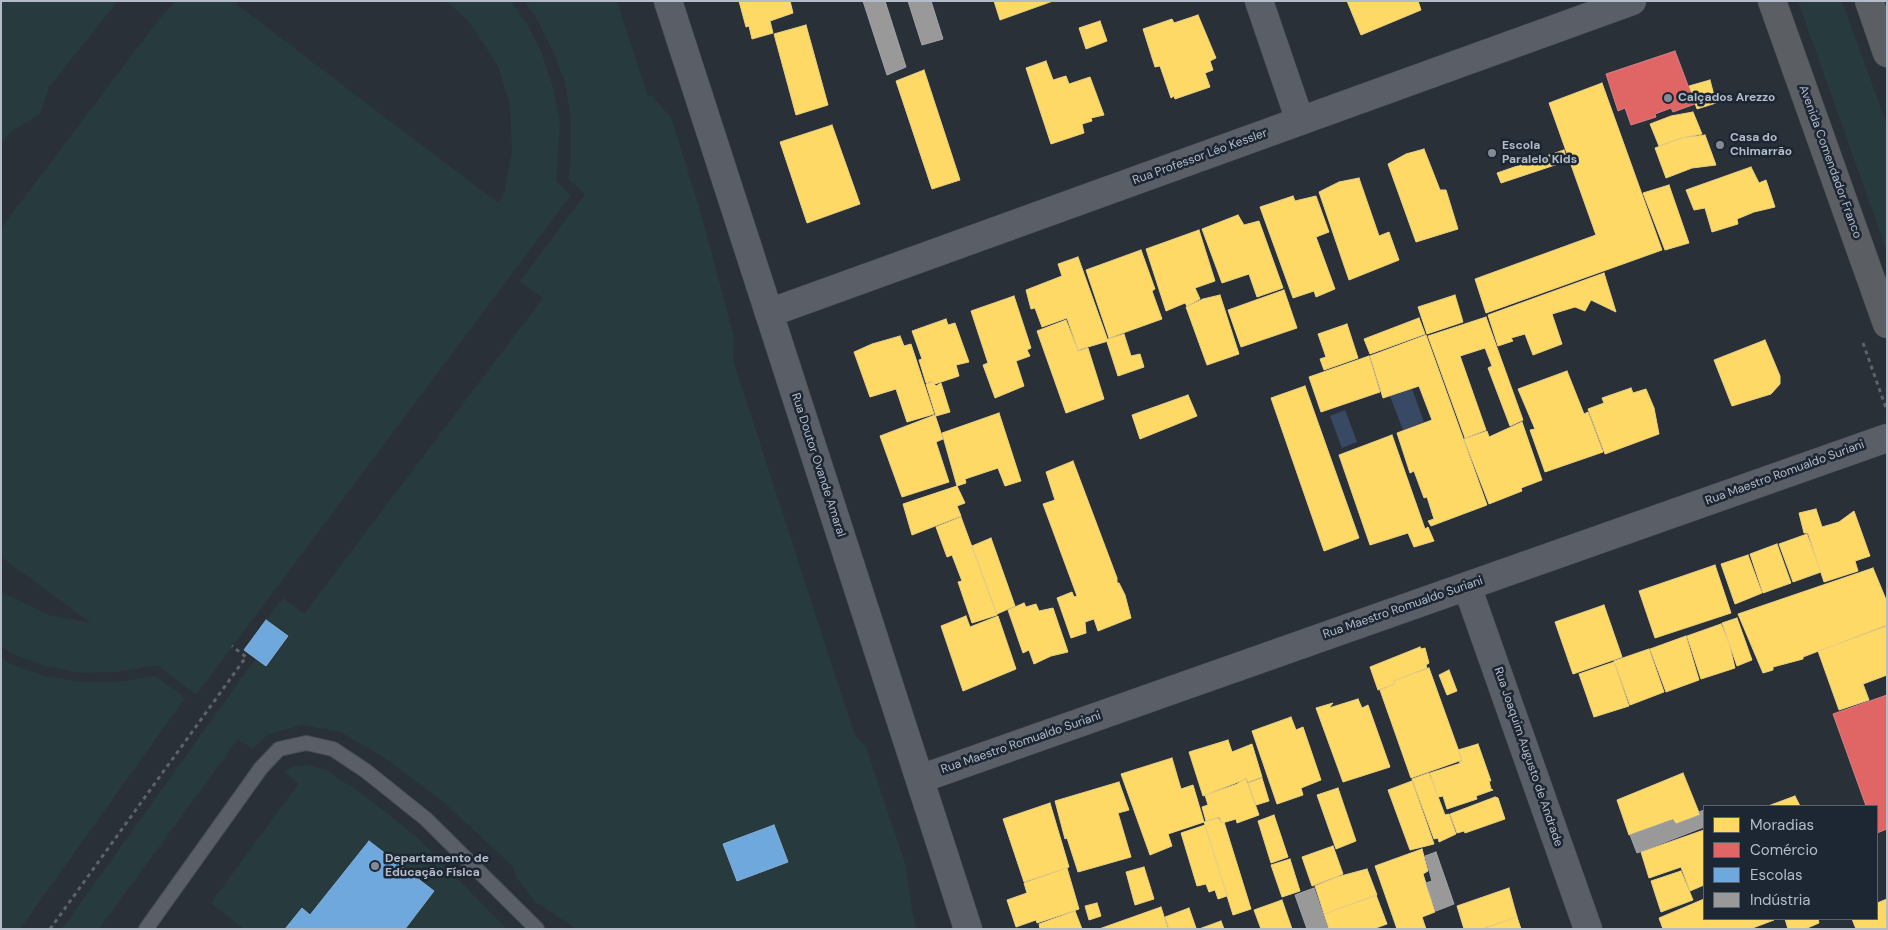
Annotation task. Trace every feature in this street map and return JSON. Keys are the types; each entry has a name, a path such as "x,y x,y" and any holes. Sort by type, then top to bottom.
{"highway":[{"name":"Avenida Comendador Franco","path":"1772,1 1887,324"},
{"path":"1875,3 1887,53"}],"street":[{"name":"Rua Doutor Ovande Amaral","path":"668,1 968,929"},
{"path":"1258,1 1300,121"},
{"name":"Rua Professor Léo Kessler","path":"769,313 1632,1"},
{"name":"Rua Maestro Romualdo Suriani","path":"920,779 1887,438"},
{"name":"Rua Joaquim Augusto de Andrade","path":"1467,586 1588,929"}],"lane":[{"path":"146,929 261,768 279,749 306,743 333,749 381,783 426,819 536,929"}],"path":[{"path":"1882,398 1887,412"},
{"path":"50,929 246,657 232,646"}],"green space":[{"path":"1,1 118,1 49,87 40,114 12,131 1,143"},
{"path":"175,1 238,1 236,4 498,203 504,194 512,151 510,105 498,66 467,19 445,1 511,1 526,22 542,54 553,87 560,123 556,181 571,195 196,695 157,665 116,672 81,673 45,666 13,654 1,647 1,592 49,615 91,623 1,557 1,228 157,22"},
{"path":"524,1 617,1 648,96 652,96 671,117 700,210 734,337 733,360 855,736 866,747 905,863 913,916 917,929 577,929 535,902 515,876 513,867 445,803 382,756 340,732 303,725 269,734 252,749 238,739 99,929 62,929 256,658 287,636 266,620 283,598 304,614 543,298 520,281 585,194 568,179 571,158 571,120 565,83 554,53 538,21"},
{"path":"1798,1 1842,1 1887,125 1887,252"},
{"path":"1,658 11,664 45,676 81,682 118,682 155,676 185,698 20,929 1,929"},
{"path":"306,765 326,770 361,793 417,837 507,929 405,929 434,891 369,841 310,915 302,908 285,929 244,929 211,903 299,783 284,772 292,767"}],"water":[{"path":"1412,389 1424,422 1403,430 1390,396"},
{"path":"1345,410 1357,442 1342,448 1330,416"}],"building: Moradias":[{"path":"739,1 790,1 793,13 770,21 773,33 752,39 749,26 746,27"},
{"path":"994,1 1053,1 1000,20"},
{"path":"1347,1 1418,1 1421,10 1361,35"},
{"path":"1198,15 1216,58 1210,61 1213,70 1205,73 1210,87 1175,99 1174,96 1171,98 1160,66 1155,67 1143,29 1172,19 1174,23"},
{"path":"1100,21 1107,41 1086,49 1079,28"},
{"path":"806,25 828,105 796,115 774,34"},
{"path":"1046,61 1053,80 1066,76 1069,84 1090,77 1104,115 1091,118 1092,121 1082,124 1084,133 1051,144 1026,68"},
{"path":"924,70 960,180 932,189 896,81"},
{"path":"1710,80 1716,103 1697,109 1689,86"},
{"path":"1602,83 1662,250 1486,313 1475,279 1596,235 1549,103"},
{"path":"1693,112 1702,134 1681,138 1659,146 1650,124 1671,116"},
{"path":"832,125 860,204 807,223 780,142"},
{"path":"1705,135 1716,165 1692,168 1666,178 1655,148 1682,138"},
{"path":"1424,149 1440,190 1446,190 1458,229 1416,242 1388,164 1406,154"},
{"path":"1564,150 1567,161 1501,183 1497,173"},
{"path":"1751,167 1759,183 1766,180 1775,207 1754,212 1737,219 1738,224 1712,232 1705,208 1694,210 1686,190"},
{"path":"1359,178 1379,236 1389,232 1399,260 1349,280 1319,192 1339,182"},
{"path":"1669,185 1689,243 1665,250 1643,193"},
{"path":"1293,196 1295,201 1316,196 1329,232 1316,237 1335,289 1316,297 1314,291 1293,298 1260,207"},
{"path":"1238,215 1244,225 1259,221 1283,288 1257,297 1249,274 1222,283 1202,229"},
{"path":"1199,230 1215,281 1195,288 1200,299 1187,306 1185,303 1166,311 1146,249"},
{"path":"1141,250 1155,289 1152,291 1162,319 1109,338 1086,270"},
{"path":"1078,257 1108,341 1078,350 1067,318 1042,327 1035,308 1031,309 1026,290 1062,276 1058,264"},
{"path":"1604,273 1616,312 1591,300 1585,311 1575,307 1552,314 1562,344 1533,355 1525,334 1511,338 1513,341 1498,346 1488,315"},
{"path":"1284,290 1297,328 1241,347 1228,310"},
{"path":"1220,295 1239,354 1207,365 1186,307 1203,299"},
{"path":"1455,295 1463,322 1427,334 1418,307"},
{"path":"1014,296 1031,348 1027,350 1030,356 1016,361 1024,386 995,398 983,365 988,363 971,311"},
{"path":"1486,317 1523,420 1510,426 1488,368 1492,366 1485,348 1460,356 1486,430 1465,438 1428,336"},
{"path":"1419,318 1425,334 1370,354 1364,339"},
{"path":"946,319 948,325 955,323 969,362 956,365 959,376 935,384 932,381 926,383 919,360 922,359 912,331"},
{"path":"1066,320 1078,351 1088,348 1104,399 1066,413 1037,331"},
{"path":"1347,324 1358,358 1324,370 1320,359 1326,357 1318,334"},
{"path":"1124,334 1131,356 1140,354 1144,367 1118,376 1107,342 1108,339"},
{"path":"1426,335 1487,505 1431,526 1428,521 1434,519 1427,497 1424,498 1414,471 1410,473 1397,433 1432,420 1419,386 1383,398 1370,356"},
{"path":"900,336 904,346 911,344 934,414 907,422 896,389 870,397 854,352 872,344"},
{"path":"1765,340 1780,376 1780,384 1771,394 1732,406 1714,360"},
{"path":"1369,356 1380,392 1321,412 1309,377"},
{"path":"1567,371 1584,414 1588,412 1603,452 1545,472 1530,430 1535,429 1518,389"},
{"path":"932,382 936,386 941,383 950,412 936,416 926,384"},
{"path":"1305,386 1359,538 1324,551 1271,398"},
{"path":"1631,388 1633,393 1646,389 1654,408 1659,434 1605,454 1588,409 1604,403 1602,398"},
{"path":"1188,395 1197,416 1140,439 1132,415"},
{"path":"999,413 1021,481 1005,486 998,468 965,479 966,483 957,486 942,433"},
{"path":"935,415 943,439 936,442 949,482 902,497 880,436"},
{"path":"1522,422 1542,480 1521,488 1522,491 1489,504 1464,439 1487,431 1489,437"},
{"path":"1392,435 1425,529 1428,527 1434,541 1414,547 1408,533 1370,545 1339,455"},
{"path":"1073,461 1117,578 1117,583 1119,583 1125,595 1131,618 1098,631 1094,619 1085,622 1086,633 1071,638 1057,598 1072,592 1074,597 1077,596 1043,504 1055,500 1046,472"},
{"path":"957,486 965,503 957,506 961,516 912,535 903,504"},
{"path":"1816,509 1822,527 1839,522 1854,511 1870,556 1855,561 1858,571 1824,582 1808,533 1804,533 1799,513"},
{"path":"961,517 997,615 972,623 958,582 962,581 952,555 947,557 936,527"},
{"path":"1807,534 1821,572 1793,582 1779,544"},
{"path":"991,538 1015,606 997,614 972,546"},
{"path":"1777,544 1791,583 1763,593 1750,554"},
{"path":"1748,555 1762,593 1735,604 1721,564"},
{"path":"1715,565 1731,613 1655,638 1639,591"},
{"path":"1873,568 1887,602 1887,625 1803,657 1803,659 1773,667 1773,670 1763,673 1738,614"},
{"path":"1024,603 1026,607 1036,604 1039,611 1053,608 1068,652 1051,656 1034,664 1029,650 1023,653 1008,610"},
{"path":"1604,605 1622,657 1573,674 1555,622"},
{"path":"966,616 970,627 998,616 1016,669 963,691 941,626"},
{"path":"1737,618 1752,660 1737,666 1722,623"},
{"path":"1721,624 1729,643 1735,668 1701,679 1687,636"},
{"path":"1887,626 1887,675 1863,684 1869,700 1839,710 1818,651"},
{"path":"1686,636 1699,680 1666,692 1650,649"},
{"path":"1420,647 1421,649 1425,648 1429,663 1426,665 1427,668 1393,681 1395,684 1378,690 1370,667"},
{"path":"1649,649 1664,692 1630,705 1614,661"},
{"path":"1614,662 1629,706 1594,717 1579,674"},
{"path":"1429,668 1462,760 1411,778 1380,690 1395,684 1393,681"},
{"path":"1449,670 1457,691 1447,695 1439,675"},
{"path":"1358,699 1362,708 1368,705 1390,767 1343,782 1316,708 1333,703 1329,708"},
{"path":"1291,717 1296,730 1303,727 1321,780 1301,788 1303,795 1277,804 1252,731"},
{"path":"1228,740 1232,752 1252,744 1262,777 1248,782 1246,778 1237,784 1203,796 1189,752"},
{"path":"1478,744 1491,781 1489,781 1491,789 1493,790 1476,796 1477,799 1447,809 1443,796 1438,797 1430,773 1461,763 1459,762 1462,761 1458,750"},
{"path":"1172,758 1181,789 1193,785 1204,822 1168,834 1172,846 1150,855 1121,774"},
{"path":"1429,773 1445,815 1449,814 1456,834 1439,842 1438,838 1434,839 1412,779"},
{"path":"1683,773 1700,815 1676,824 1673,819 1629,835 1617,800"},
{"path":"1262,778 1269,801 1256,805 1248,783"},
{"path":"1246,779 1259,815 1237,823 1236,819 1222,823 1219,817 1206,821 1202,807 1208,805 1205,795"},
{"path":"1412,781 1434,844 1410,850 1388,790"},
{"path":"1119,782 1129,810 1118,813 1131,857 1078,872 1067,838 1065,839 1055,801"},
{"path":"1338,788 1356,841 1336,849 1317,795"},
{"path":"1795,796 1800,805 1771,805"},
{"path":"1495,797 1498,798 1505,819 1465,833 1464,831 1457,833 1450,814"},
{"path":"1050,803 1069,867 1024,882 1003,819"},
{"path":"1274,815 1288,857 1271,863 1258,821"},
{"path":"1218,818 1222,823 1224,822 1251,909 1233,915 1204,822"},
{"path":"1205,825 1227,896 1218,899 1215,890 1209,892 1206,884 1197,886 1181,833"},
{"path":"1703,830 1703,885 1690,891 1681,867 1649,878 1641,852"},
{"path":"1333,846 1343,874 1312,886 1302,857"},
{"path":"1422,849 1428,871 1423,874 1435,912 1422,917 1426,929 1397,929 1375,866"},
{"path":"1290,859 1300,891 1282,897 1271,865"},
{"path":"1144,867 1154,899 1135,905 1126,872"},
{"path":"1067,868 1079,909 1037,923 1036,920 1016,927 1007,900 1027,893 1024,883"},
{"path":"1367,869 1377,895 1324,914 1315,886 1337,877"},
{"path":"1681,871 1693,900 1661,912 1651,881"},
{"path":"1509,888 1517,917 1483,929 1464,929 1457,906"},
{"path":"1376,895 1387,924 1373,929 1329,929 1324,914"},
{"path":"1703,899 1703,920 1774,920 1750,929 1663,929 1659,918"},
{"path":"1887,899 1887,929 1856,929 1852,920 1878,920 1878,903"},
{"path":"1282,900 1292,929 1261,929 1254,910"},
{"path":"1097,903 1101,916 1089,920 1085,906"},
{"path":"1161,907 1168,929 1099,929"},
{"path":"1189,908 1196,928 1169,929 1165,917"},
{"path":"1075,911 1082,929 1040,929 1039,924"},
{"path":"1517,917 1521,929 1484,929 1484,928"},
{"path":"1785,920 1818,920 1819,923 1805,929 1788,929"},
{"path":"1221,921 1224,929 1199,929"}],"building: Comércio":[{"path":"1675,51 1695,104 1673,112 1671,108 1655,114 1656,117 1631,125 1625,108 1618,111 1606,74"},
{"path":"1887,695 1887,829 1878,833 1878,805 1866,805 1833,714"}],"building: Escolas":[{"path":"266,620 288,636 266,666 244,650"},
{"path":"774,825 788,862 737,881 723,844"},
{"name":"Departamento de Educação Física","path":"369,841 434,891 405,929 285,929 302,908 310,915"}],"building: Indústria":[{"path":"863,1 885,1 906,67 887,75"},
{"path":"908,1 931,1 943,39 922,45"},
{"path":"1703,810 1703,827 1637,853 1630,835 1673,820 1676,824 1700,815 1699,812"},
{"path":"1436,852 1454,904 1436,911 1426,883 1432,881 1425,856"},
{"path":"1314,888 1328,929 1307,929 1295,895"}],"place":[{"name":"Calçados Arezzo","path":"1668,98"},
{"name":"Casa do Chimarrão","path":"1720,145"},
{"name":"Escola Paralelo Kids","path":"1492,153"},
{"name":"Departamento de Educação Física","path":"375,866"}]}
